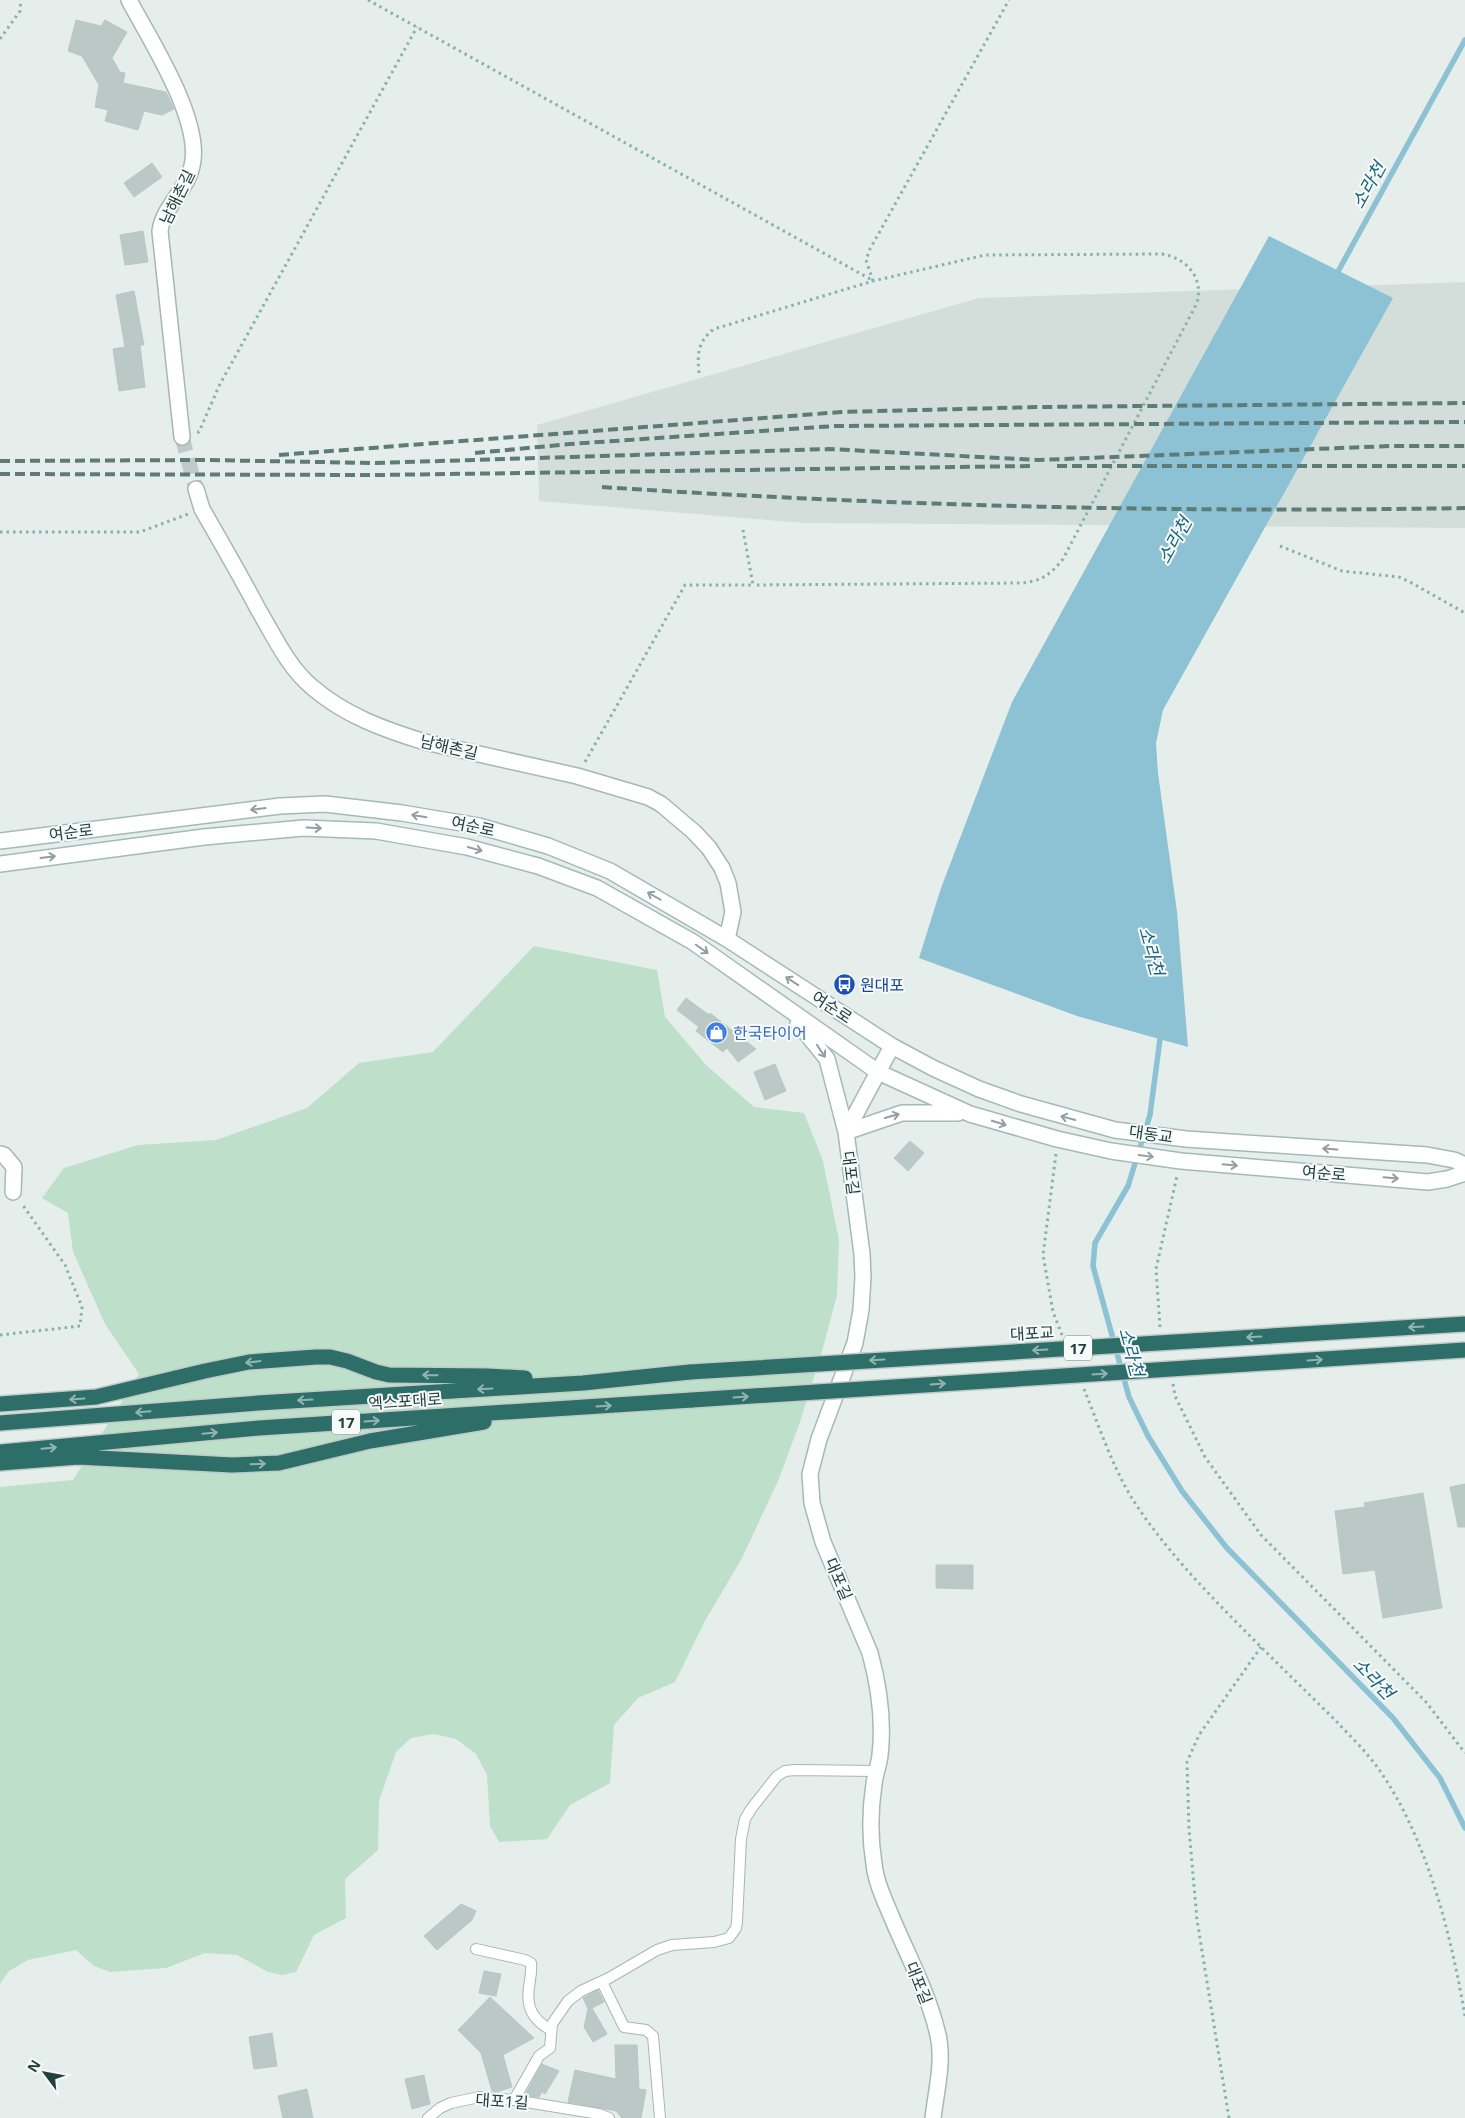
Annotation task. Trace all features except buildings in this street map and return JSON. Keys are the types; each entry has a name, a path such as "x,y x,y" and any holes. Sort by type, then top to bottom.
{"highway":[{"name":"대포교","path":"690,1372 1465,1324"},
{"name":"엑스포대로","path":"0,1452 259,1428 1465,1350"},
{"path":"0,1404 96,1397 249,1362 316,1356 347,1361 389,1375 487,1376 584,1383"},
{"name":"엑스포대로","path":"0,1423 258,1402 584,1383 690,1372"},
{"path":"0,1463 78,1458 232,1465 279,1463 370,1441 583,1407"}],"street":[{"name":"남해촌길","path":"129,0 179,94 194,148 192,169 165,215 160,231 181,434"},
{"name":"남해촌길","path":"196,489 202,509 284,656 311,686 331,702 379,726 425,742 577,776 648,797 661,804 684,822 709,848 722,868 728,883 733,912 727,939"},
{"name":"여순로","path":"0,842 280,806 325,804 402,813 479,826 548,846 610,871 727,939 892,1046 933,1068 979,1089 1021,1104 1115,1130"},
{"name":"여순로","path":"0,864 204,837 304,828 376,831 476,850 538,866 597,888 693,942 878,1072 970,1114"},
{"path":"778,1001 811,1037 827,1059 846,1132 902,1113 933,1112 970,1114 1057,1139"},
{"name":"대포길","path":"892,1046 846,1132 862,1254 861,1310 856,1343 814,1458 810,1488 823,1542 870,1653 875,1670 881,1735 880,1756 876,1771 872,1810 874,1866 882,1895 925,1998 938,2036 939,2059 933,2118"},
{"name":"대동교","path":"1115,1130 1186,1139"},
{"name":"대동교","path":"1057,1139 1111,1152 1181,1161"},
{"name":"여순로","path":"1186,1139 1428,1155 1454,1160 1465,1165"},
{"path":"0,1154 4,1155 14,1167 13,1192"},
{"name":"여순로","path":"1181,1161 1428,1182 1447,1179 1465,1173"}],"lane":[{"path":"514,2100 539,2056 550,2048 551,2030 556,2019 568,2001 581,1991 602,1982 657,1950 729,1938 737,1922 743,1827 751,1808 777,1776 785,1771 795,1770 876,1771"},
{"path":"476,1950 525,1960 531,1963 528,1994 530,2008 536,2021 551,2030"},
{"path":"602,1982 624,2026 646,2030 653,2036 660,2118"},
{"name":"대포1길","path":"428,2118 440,2108 464,2099 479,2097 514,2100 599,2114 609,2118"}],"path":[{"path":"0,39 20,12 21,0"},
{"path":"368,0 873,281"},
{"path":"873,281 866,260 870,248 1009,0"},
{"path":"181,434 199,432 219,386 417,27"},
{"path":"577,776 686,585 1021,583 1038,581 1044,578 1063,558 1197,303 1199,286 1186,263 1172,255 985,255 873,281 714,329 706,335 699,347 699,373"},
{"path":"0,532 140,532 202,509"},
{"path":"742,530 753,585"},
{"path":"1280,546 1342,572 1398,577 1465,613"},
{"path":"1057,1139 1043,1255 1053,1312 1064,1339"},
{"path":"1161,1331 1156,1269 1181,1161"},
{"path":"0,1336 80,1326 82,1307 65,1265 13,1192"},
{"path":"1171,1378 1176,1396 1205,1457 1261,1535 1426,1702 1465,1753"},
{"path":"1082,1384 1108,1448 1133,1499 1178,1559 1261,1647 1363,1749 1393,1791 1410,1822 1440,1904 1454,1956 1465,2016"},
{"path":"1230,2118 1196,1910 1189,1829 1187,1762 1199,1735 1261,1647"}],"shaded area":[{"path":"1465,282 1465,528 804,523 539,501 537,425 979,298"}],"green space":[{"path":"534,946 657,970 665,1017 707,1066 754,1107 804,1113 823,1161 839,1240 837,1295 800,1422 778,1481 742,1558 705,1621 675,1682 638,1698 614,1725 610,1783 570,1805 547,1839 499,1842 490,1826 487,1775 476,1754 456,1739 434,1734 411,1738 396,1752 379,1801 378,1850 345,1879 346,1918 314,1935 296,1972 282,1975 268,1972 237,1955 205,1953 166,1968 110,1972 94,1966 76,1950 28,1960 9,1971 0,1984 0,1487 73,1480 139,1374 105,1324 73,1252 68,1213 42,1198 64,1168 138,1145 216,1140 307,1108 359,1063 433,1052"}],"water":[{"path":"1269,236 1393,298 1163,710 1156,743 1158,773 1177,912 1188,1047 1077,1016 919,958 941,888 1012,702"}],"waterway":[{"name":"소라천","path":"1335,277 1465,40"},
{"name":"소라천","path":"1159,1033 1160,1039 1150,1115 1128,1186 1095,1243 1093,1266 1129,1397 1148,1436 1182,1491 1226,1547 1393,1718 1440,1778 1465,1828"}],"tunnel":[{"path":"182,437 196,489"}],"railway":[{"path":"279,455 842,412 1039,407 1465,403"},
{"path":"475,453 570,444 835,426 1465,422"},
{"path":"0,461 204,460 375,463 829,449 1038,460 1391,446 1465,446"},
{"path":"0,474 377,475 1032,466"},
{"path":"1057,466 1465,466"},
{"path":"602,487 817,499 1141,509 1465,508"}],"place":[{"name":"원대포","path":"844,985"},
{"name":"한국타이어","path":"717,1033"}]}
